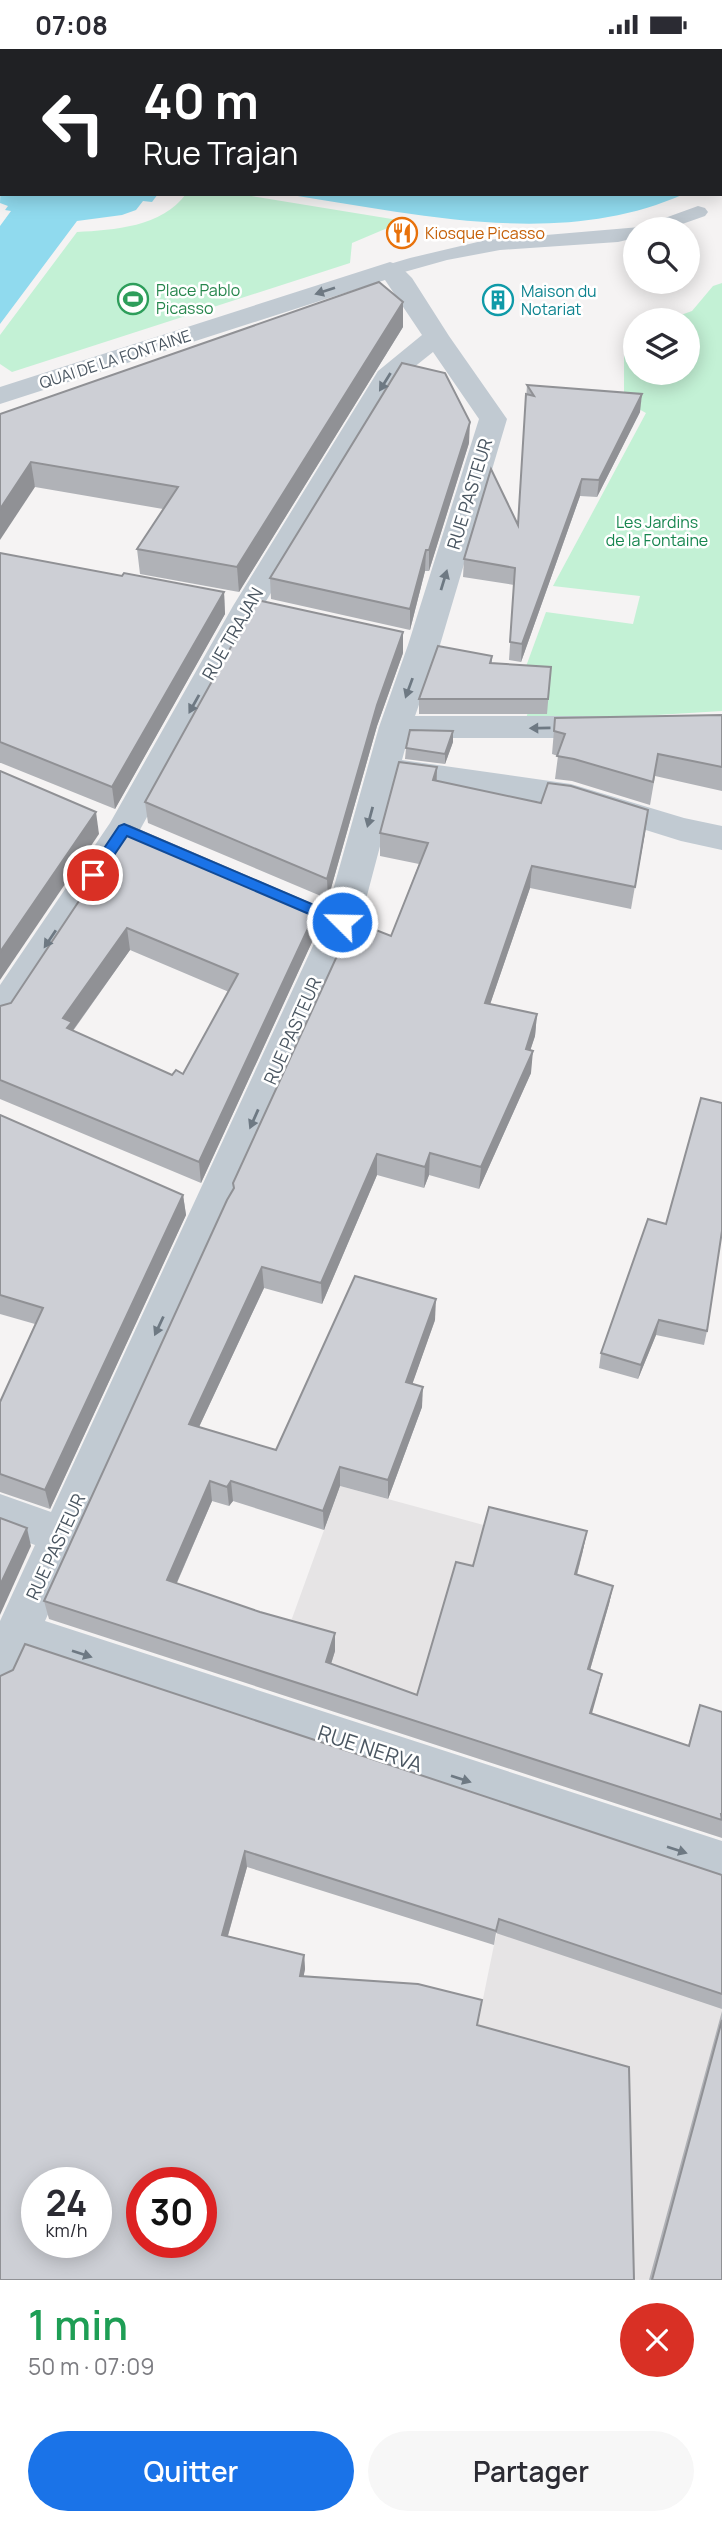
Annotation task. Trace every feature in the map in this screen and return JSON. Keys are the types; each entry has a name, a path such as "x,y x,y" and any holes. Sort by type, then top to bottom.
{"street":[{"path":"390,270 403,283 436,337"},
{"name":"QUAI DE LA FONTAINE","path":"0,396 390,270"},
{"name":"RUE TRAJAN","path":"0,1013 124,829 247,606 392,371 436,337"},
{"name":"RUE PASTEUR","path":"9,1652 214,1208 329,917 383,769 395,727 410,642 493,419 436,337"},
{"path":"395,727 632,727"},
{"path":"383,769 571,795 681,829 722,838"},
{"path":"176,1192 214,1208"},
{"path":"0,1513 61,1535"},
{"name":"RUE NERVA","path":"9,1652 722,1865"}],"lane":[{"path":"684,217 698,212"},
{"path":"390,270 498,244 608,239 623,235"}],"shaded area":[{"path":"340,1486 583,1552 526,1773 262,1630 286,1635"},
{"path":"722,1875 722,2280 633,2280 475,2038 494,1945 497,1933"}],"green space":[{"name":"Place Pablo Picasso","path":"184,196 251,196 404,221 352,243 350,263 12,372 0,364 0,335 77,232 136,225 164,214"},
{"name":"Les Jardins de la Fontaine","path":"722,283 722,711 525,723 530,704 521,680 546,612 633,624 640,596 553,586 646,413 624,401 624,385 700,385 700,308 695,308 713,286"}],"water":[{"path":"0,196 156,196 152,202 143,201 136,210 122,215 77,221 0,324 0,226 11,211 5,210 8,206 0,203"},
{"path":"296,196 678,196 636,211 587,220 537,224 485,222"}],"building":[{"path":"379,282 403,302 237,567 137,549 178,487 31,462 0,509 0,414"},
{"path":"402,363 445,373 470,422 429,550 426,550 410,609 270,578"},
{"path":"527,385 642,394 599,480 582,479 522,644 510,642 515,568 464,559 491,469 518,525 526,394 534,396"},
{"path":"0,553 224,592 112,787 0,742"},
{"path":"257,600 403,632 377,705 327,879 145,802"},
{"path":"438,646 492,656 490,663 551,667 548,699 419,699"},
{"path":"722,715 722,767 658,754 653,782 557,756 565,734 554,731 555,718"},
{"path":"410,730 453,731 445,754 406,748"},
{"path":"399,762 437,767 433,780 541,803 548,783 571,786 648,810 635,887 532,866 485,1003 537,1014 526,1049 533,1051 481,1167 430,1153 425,1167 377,1154 321,1283 262,1267 189,1424 276,1450 355,1276 436,1299 406,1382 423,1387 388,1480 340,1467 323,1511 231,1481 227,1487 210,1481 167,1580 260,1612 335,1633 326,1662 417,1695 456,1562 473,1566 489,1507 587,1531 575,1574 613,1586 588,1669 602,1674 590,1713 689,1746 700,1705 722,1712 722,1820 44,1601 234,1188 233,1183 353,921 391,936 428,843 380,833"},
{"path":"0,771 96,812 0,952"},
{"path":"129,826 318,907 199,1162 0,1080 0,1006 11,1003","holes":["127,928 238,974 183,1074 176,1070 172,1075 67,1028 72,1022 63,1018"]},
{"path":"701,1098 722,1103 722,1231 707,1331 659,1320 641,1365 601,1353 648,1219 666,1224"},
{"path":"0,1115 183,1195 45,1490 0,1474 0,1402 43,1308 0,1295"},
{"path":"0,1518 27,1528 0,1585"},
{"path":"25,1644 722,1875 722,1994 499,1919 496,1931 245,1851 222,1935 304,1955 300,1976 418,1984 482,2000 477,2025 629,2067 634,2280 0,2280 0,1676 13,1670"},
{"path":"722,2020 722,2280 652,2280"}],"place":[{"name":"Kiosque Picasso","path":"402,233"},
{"name":"Place Pablo Picasso","path":"133,299"},
{"name":"Maison du Notariat","path":"498,300"}],"route":[{"path":"93,875 124,829 342,922"}]}
